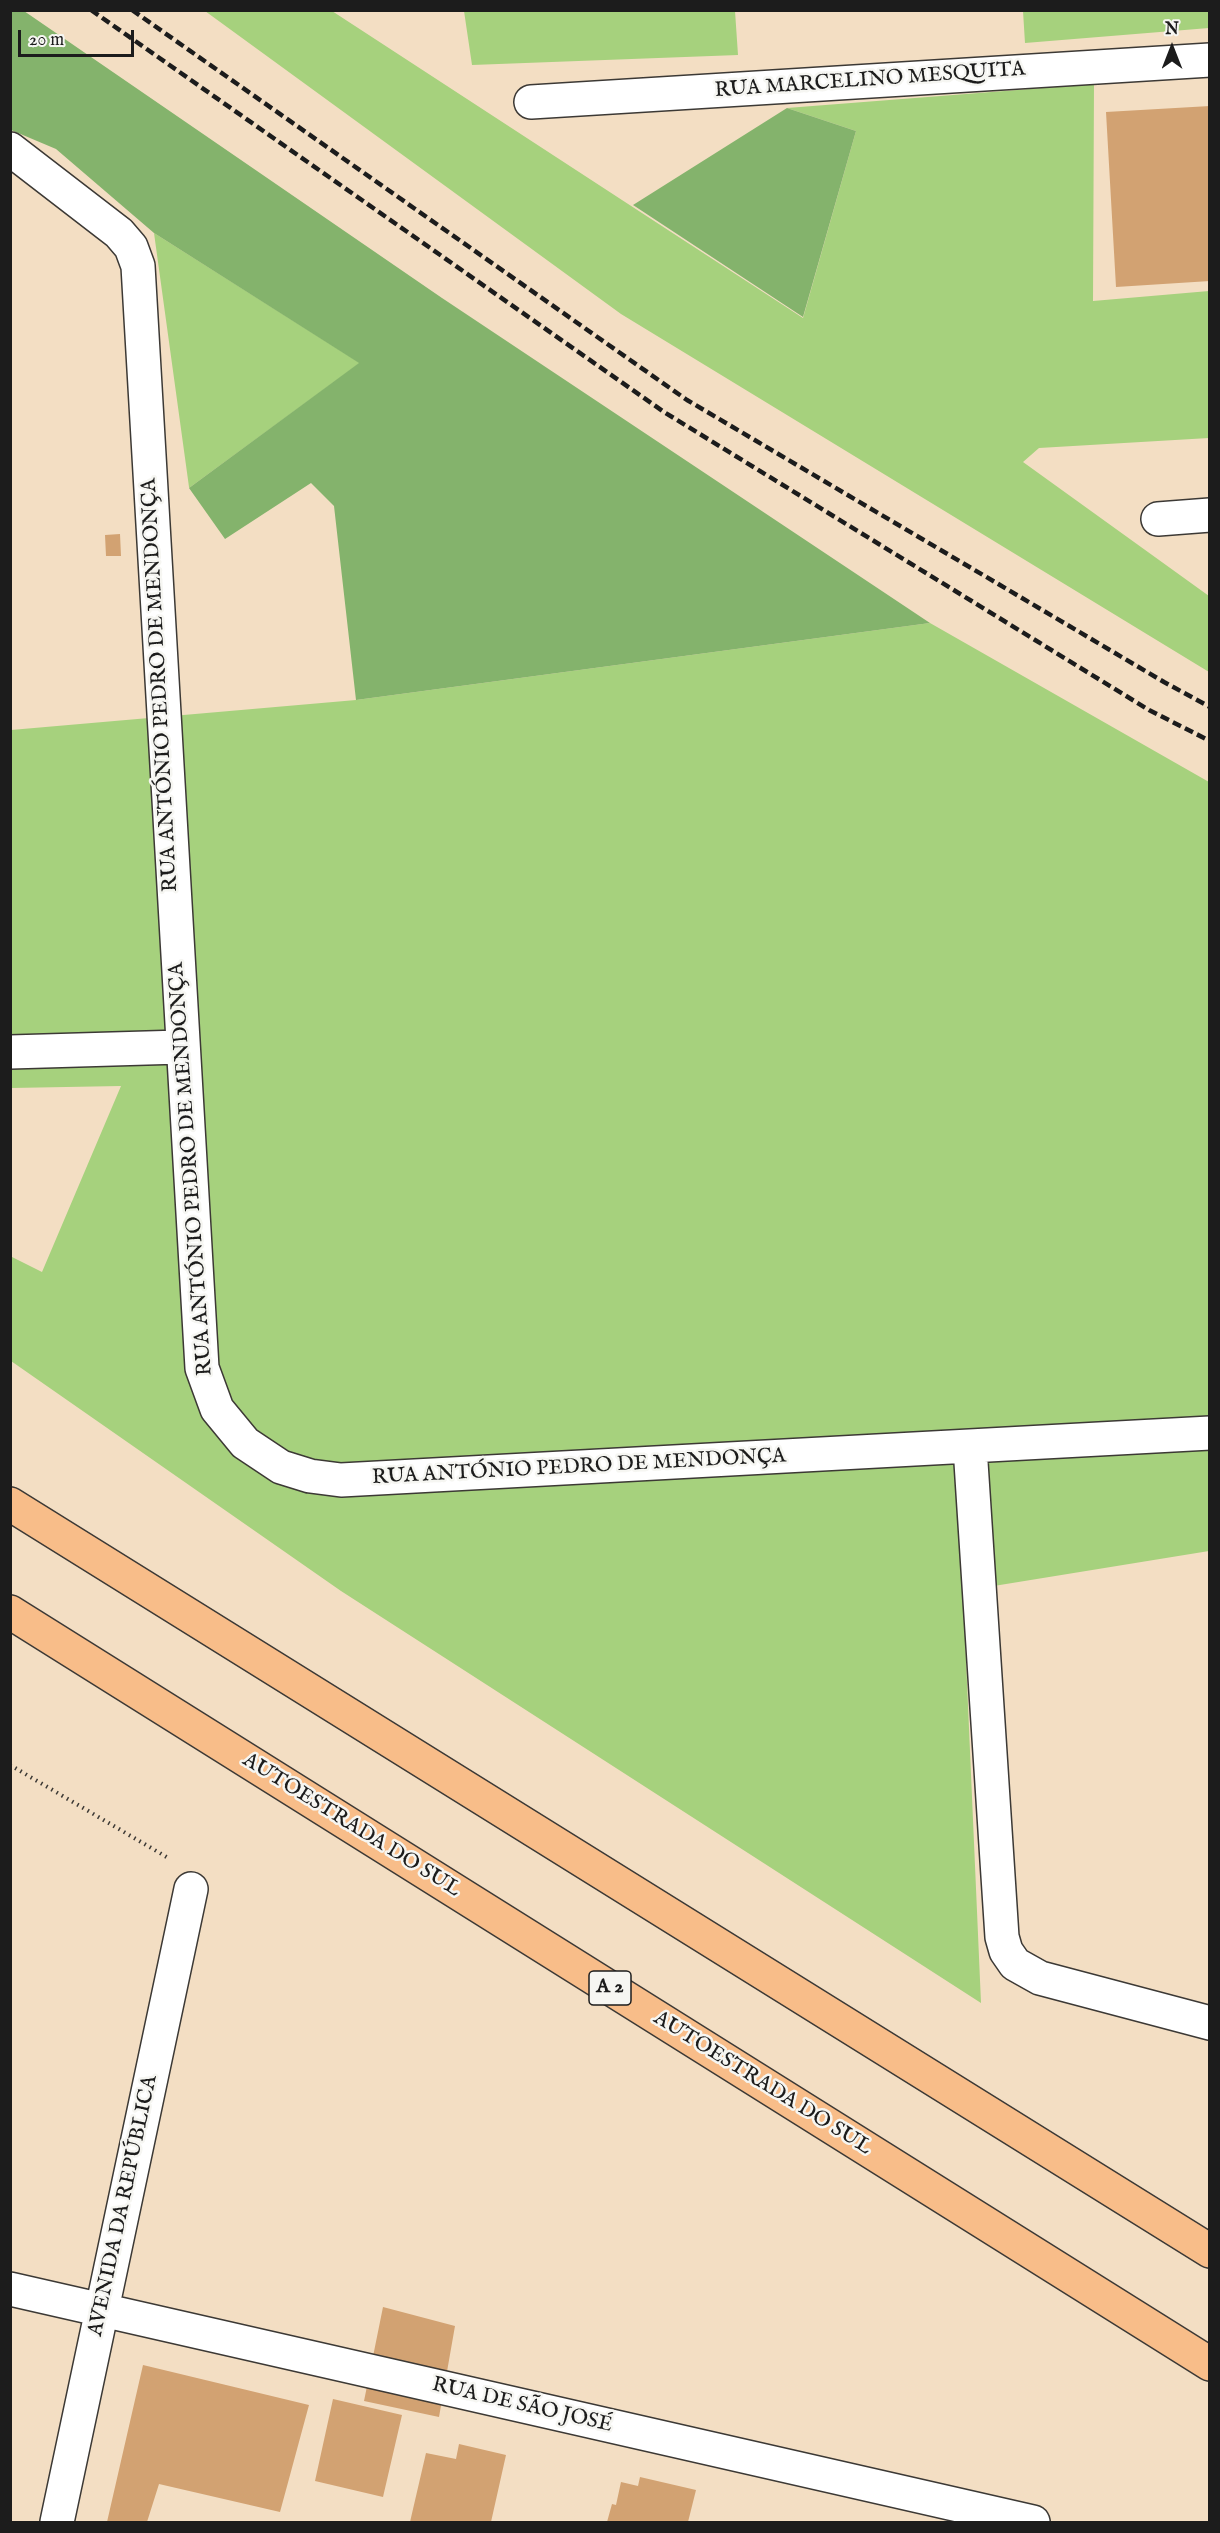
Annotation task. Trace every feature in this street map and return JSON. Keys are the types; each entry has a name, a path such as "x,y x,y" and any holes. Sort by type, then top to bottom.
{"highway":[{"path":"10,1504 1209,2251"},
{"name":"AUTOESTRADA DO SUL","path":"10,1612 1209,2364"}],"street":[{"name":"RUA MARCELINO MESQUITA","path":"531,102 1209,60"},
{"name":"RUA ANTÓNIO PEDRO DE MENDONÇA","path":"10,149 119,233 131,247 138,266 181,1047 202,1368 217,1409 231,1428 261,1456 281,1467 310,1476 341,1480 1209,1433"},
{"path":"1158,519 1209,516"},
{"path":"10,1052 181,1047"},
{"path":"970,1447 1002,1937 1006,1951 1015,1964 1040,1978 1209,2023"},
{"name":"AVENIDA DA REPÚBLICA","path":"57,2523 191,1889"},
{"name":"RUA DE SÃO JOSÉ","path":"10,2289 1033,2523"}],"path":[{"path":"10,1766 170,1858 191,1889"}],"green space":[{"path":"10,11 24,11 442,298 930,623 356,700 334,506 311,483 225,539 189,488 359,363 154,233 56,149 11,130"},
{"path":"205,11 332,11 803,318 856,131 787,108 1094,84 1093,301 1209,291 1209,438 1039,448 1023,462 1209,596 1209,672 621,314"},
{"path":"464,11 735,11 738,55 472,65"},
{"path":"1023,11 1209,11 1209,28 1025,43"},
{"path":"787,108 856,131 803,317 633,205"},
{"path":"154,233 360,363 189,488 189,487"},
{"path":"930,623 1209,782 1209,1551 963,1591 981,2003 341,1591 11,1361 10,1256 42,1272 121,1086 11,1088 11,730 356,700"}],"building":[{"path":"1210,106 1210,281 1116,287 1106,112"},
{"path":"120,534 121,556 106,556 105,535"},
{"path":"383,2307 455,2326 439,2417 364,2401"},
{"path":"143,2365 309,2405 280,2512 159,2484 147,2522 107,2522"},
{"path":"333,2399 402,2415 383,2497 315,2481"},
{"path":"459,2444 506,2455 491,2522 410,2522 426,2453 456,2459"},
{"path":"640,2477 696,2490 688,2522 607,2522 612,2504 616,2505 621,2482 638,2486"}],"railway":[{"path":"91,10 664,412 1149,710 1210,741"},
{"path":"132,10 687,400 1210,707"}]}
